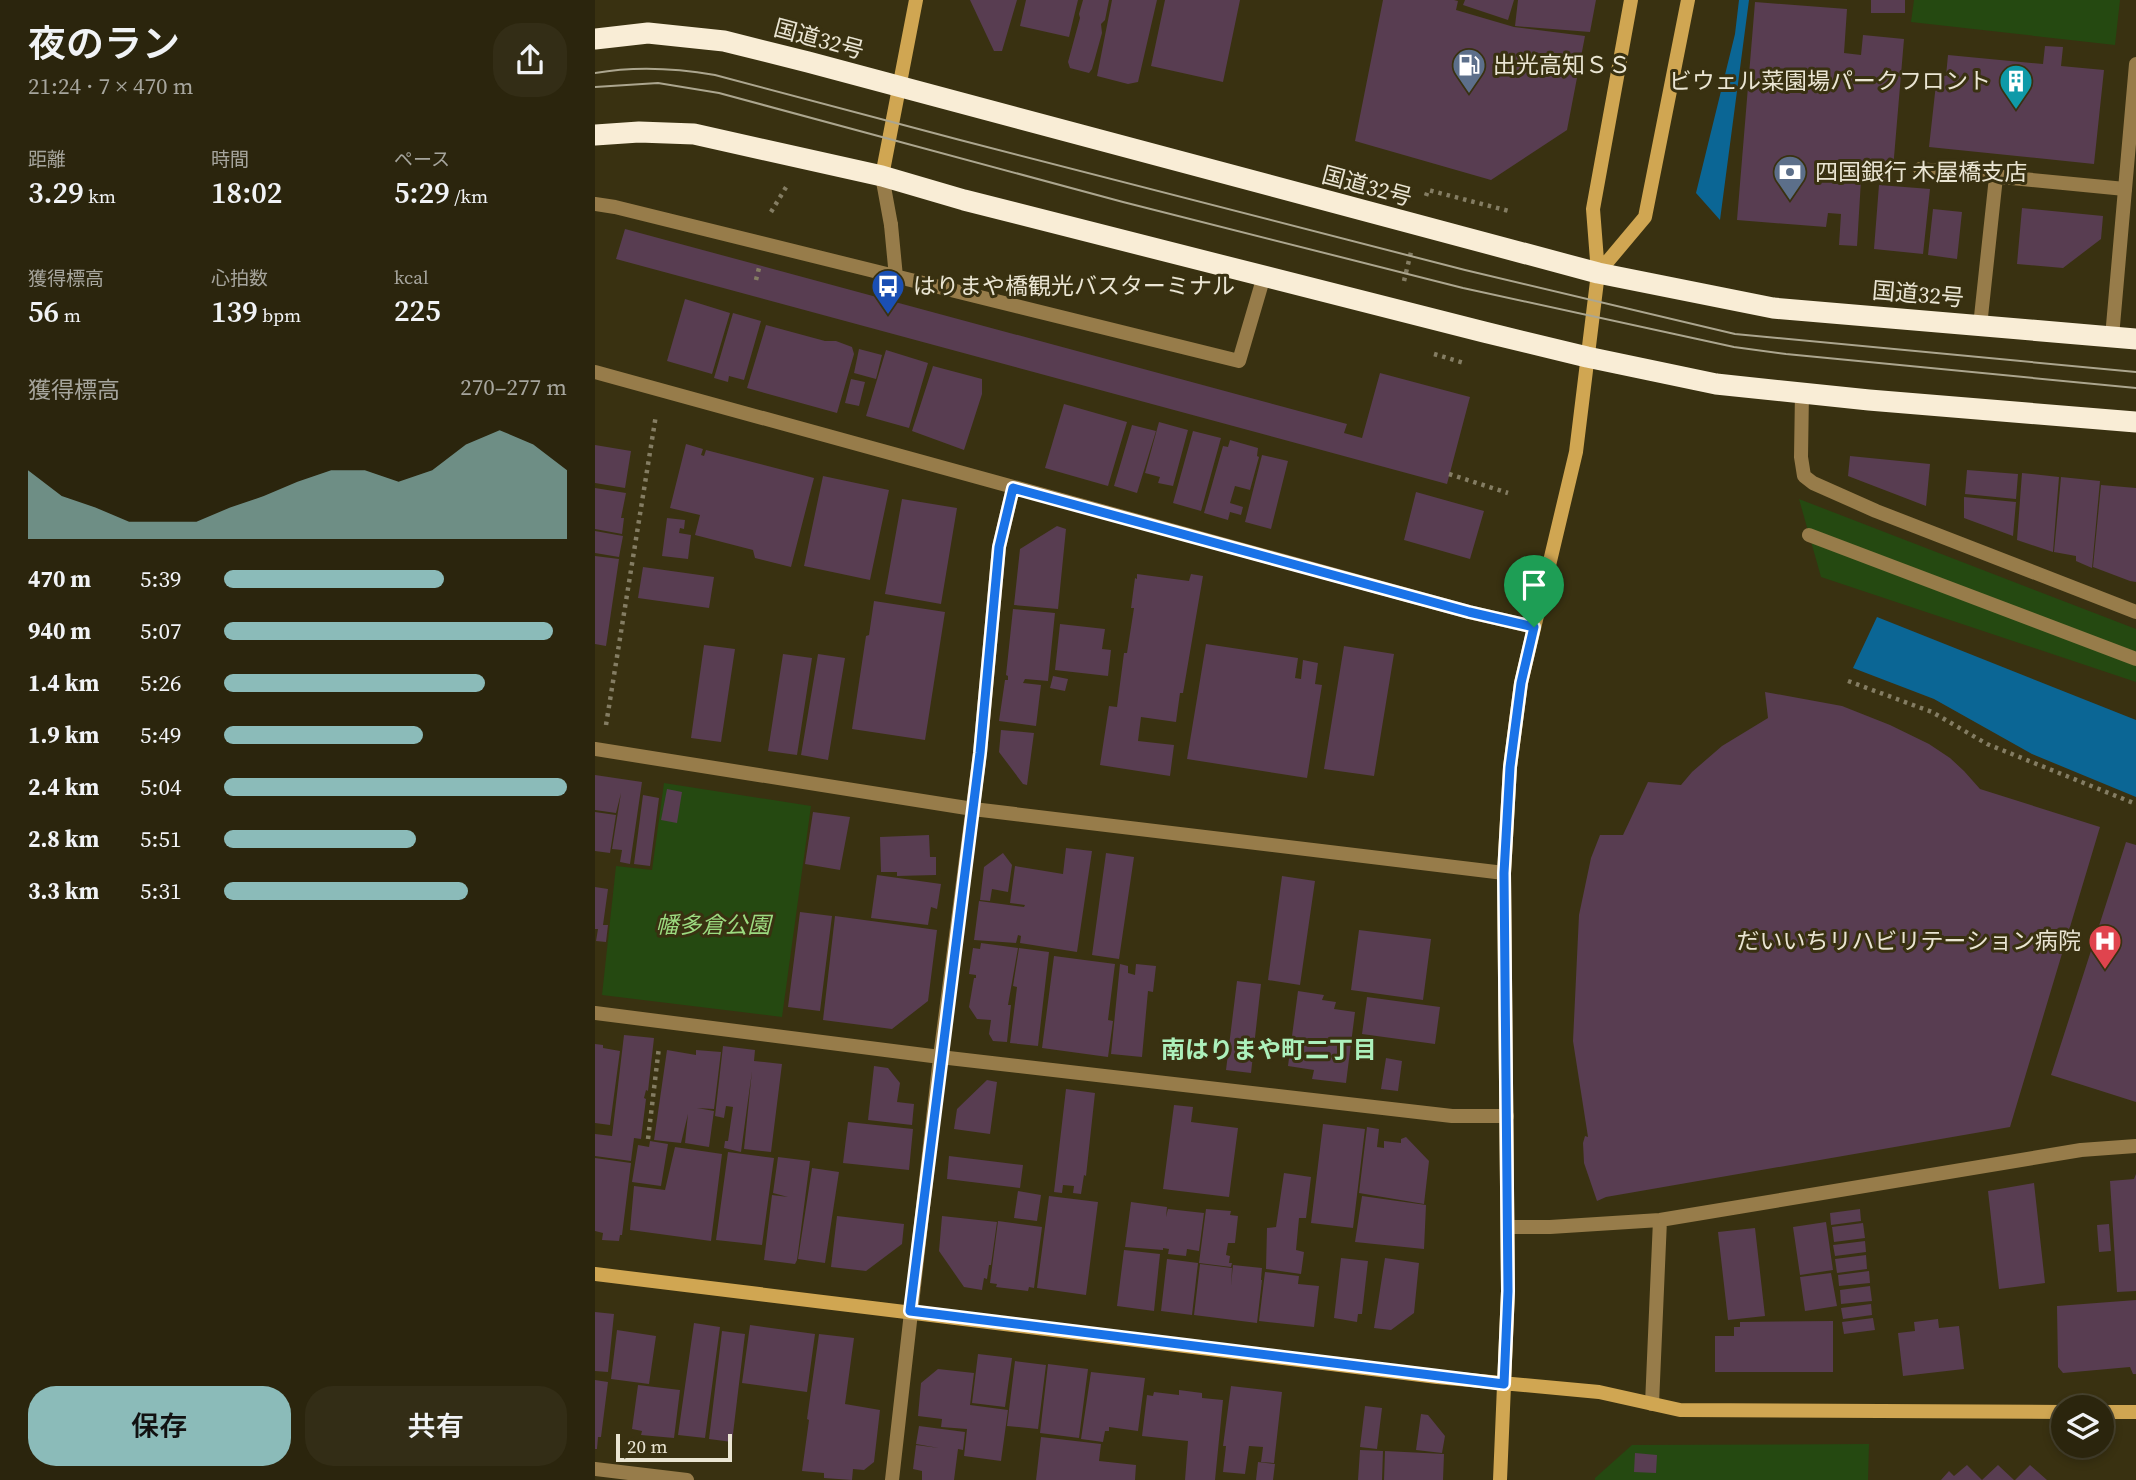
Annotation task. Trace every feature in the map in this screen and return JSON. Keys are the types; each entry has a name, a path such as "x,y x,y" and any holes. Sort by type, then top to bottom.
{"highway":[{"name":"国道32号","path":"595,39 647,33 724,41 1598,273 1773,308 2136,339"},
{"path":"595,135 639,132 694,134 882,176 964,200 1587,358 1716,384 1869,400 2136,422"}],"street":[{"path":"896,277 891,225 882,176 916,0"},
{"path":"1500,1480 1508,1291 1504,873 1510,767 1521,683 1576,452 1598,273 1593,209 1631,0"},
{"path":"1598,273 1646,217 1688,0"},
{"path":"2112,337 2136,64"},
{"path":"1920,169 2125,189"},
{"path":"1980,326 1996,177"},
{"path":"595,204 1239,361 1263,276"},
{"path":"595,372 1469,612 1534,627"},
{"path":"1802,392 1801,457 1804,475 1813,483 1876,511 2136,612"},
{"path":"892,1480 940,1057 980,753 999,547 1013,488"},
{"path":"1809,535 2136,659"},
{"path":"599,749 973,809 1504,873"},
{"path":"595,1013 940,1057 1452,1116 1507,1116"},
{"path":"1508,1227 1660,1220 2068,1153 2136,1146"},
{"path":"1652,1404 1660,1220"},
{"path":"595,1274 1504,1384 1599,1392 1680,1410 2051,1412"},
{"path":"2114,1412 2136,1412"},
{"path":"595,1469 687,1480"}],"path":[{"path":"771,212 794,175"},
{"path":"1425,202 1428,190 1509,211"},
{"path":"1401,290 1415,240"},
{"path":"599,749 660,390"},
{"path":"1449,474 1508,494"},
{"path":"1848,681 1932,712 1987,744 2136,804"},
{"path":"648,1139 663,1021"}],"green space":[{"path":"1914,0 2120,0 2115,45 1911,22"},
{"path":"1799,499 2136,629 2136,682 1821,577"},
{"name":"幡多倉公園","path":"664,783 811,806 782,1017 602,995 616,866 652,870"},
{"path":"1869,1444 1868,1480 1595,1480 1632,1445"}],"water":[{"path":"1739,0 1749,0 1720,220 1696,193 1735,34"},
{"path":"1877,617 2136,720 2136,797 2032,754 1934,699 1853,668"}],"building":[{"path":"970,0 1017,0 1002,51 994,51"},
{"path":"1026,0 1078,0 1069,37 1020,26"},
{"path":"1083,0 1109,0 1089,73 1070,68 1068,62"},
{"path":"1112,0 1157,0 1138,82 1128,84 1097,76"},
{"path":"1165,0 1240,0 1223,82 1151,66"},
{"name":"出光高知ＳＳ","path":"1383,0 1454,0 1458,1 1456,10 1514,27 1585,36 1567,130 1491,180 1355,141"},
{"path":"1465,0 1514,0 1508,20 1463,5"},
{"path":"1518,0 1596,0 1590,32 1515,26"},
{"path":"1871,0 1905,0 1905,13 1871,13"},
{"path":"1755,2 1847,9 1844,53 1861,55 1863,35 1904,39 1892,181 1861,180 1857,246 1839,245 1841,214 1828,213 1826,227 1737,220"},
{"name":"ビウェル菜園場パークフロント","path":"2045,46 2063,47 2061,66 2104,70 2094,164 1929,147 1937,75 1946,76 1948,55 2043,64"},
{"path":"1879,185 1930,189 1923,254 1874,249"},
{"path":"2022,208 2103,216 2101,239 2063,268 2017,264"},
{"path":"1933,209 1962,212 1957,259 1928,255"},
{"name":"はりまや橋観光バスターミナル","path":"625,229 1347,424 1344,433 1362,438 1380,373 1470,397 1447,484 616,259"},
{"path":"685,299 730,313 712,374 667,361"},
{"path":"733,313 761,321 744,380 729,376 728,382 714,378"},
{"path":"766,325 852,347 854,354 837,413 747,388"},
{"path":"859,349 882,355 876,379 854,373"},
{"path":"886,350 928,363 909,428 866,416"},
{"path":"933,366 982,379 982,394 964,450 912,431"},
{"path":"851,379 865,382 859,406 845,403"},
{"path":"1064,404 1127,422 1108,486 1045,468"},
{"path":"1159,422 1188,430 1173,486 1158,483 1160,477 1145,473"},
{"path":"1132,425 1156,431 1137,493 1114,486"},
{"path":"1193,431 1221,438 1201,511 1173,503"},
{"path":"1230,440 1258,448 1259,457 1250,490 1235,486 1230,503 1243,507 1241,515 1230,512 1228,520 1204,513 1223,446 1228,447"},
{"path":"686,444 703,449 701,455 704,456 706,450 814,478 791,567 755,558 753,550 695,535 700,515 670,508"},
{"path":"595,445 631,451 625,488 595,483"},
{"path":"1262,455 1288,461 1271,529 1245,522"},
{"path":"1850,456 1930,464 1926,506 1848,476"},
{"path":"1967,470 2018,474 2016,499 1965,494"},
{"path":"2022,473 2059,477 2053,552 2017,540"},
{"path":"823,476 889,490 870,580 804,566"},
{"path":"2061,477 2100,481 2092,568 2076,561 2076,556 2054,552"},
{"path":"2101,485 2136,488 2136,582 2093,567"},
{"path":"595,488 626,493 621,518 624,518 622,534 595,529"},
{"path":"1416,492 1484,511 1470,559 1404,540"},
{"path":"1964,497 2016,502 2013,536 1964,518"},
{"path":"902,499 957,508 941,604 885,594"},
{"path":"667,518 685,520 684,529 680,528 679,533 691,535 688,559 662,556"},
{"path":"1057,526 1066,529 1058,609 1014,605 1020,549"},
{"path":"595,531 623,536 619,557 595,553"},
{"path":"595,556 619,559 606,646 595,644"},
{"path":"643,567 714,577 709,608 638,598"},
{"path":"1137,574 1189,581 1191,574 1203,576 1176,722 1141,717 1138,741 1174,745 1170,776 1100,765 1109,706 1117,707"},
{"path":"874,601 945,612 925,740 852,729"},
{"path":"1013,609 1055,613 1048,681 1025,679 1023,683 1041,685 1036,726 999,721 1005,680 1008,680 1006,675"},
{"path":"1060,624 1105,629 1102,649 1111,650 1108,676 1055,670"},
{"path":"1206,644 1298,658 1295,678 1301,679 1303,660 1318,663 1315,684 1322,685 1307,778 1187,759"},
{"path":"704,645 735,649 721,742 691,738"},
{"path":"1344,646 1394,654 1374,776 1324,769"},
{"path":"783,654 812,658 797,755 768,751"},
{"path":"818,654 845,658 828,760 801,755"},
{"path":"1053,676 1068,679 1065,691 1050,688"},
{"path":"1765,692 1842,706 1890,725 1929,744 1950,758 1980,789 2100,827 2010,1127 1606,1197 1597,1201 1584,1163 1583,1143 1585,1136 1588,1137 1573,1041 1579,915 1591,858 1600,835 1623,835 1648,782 1681,785 1722,746 1768,718"},
{"path":"1001,730 1034,733 1027,785 1023,784 999,752"},
{"path":"595,775 642,782 630,864 620,862 622,850 612,849 621,793 616,813 595,810"},
{"path":"667,789 682,792 677,823 661,820"},
{"path":"643,795 659,798 650,866 634,864"},
{"path":"595,812 616,815 610,853 595,851"},
{"path":"813,812 850,817 840,870 805,864"},
{"path":"929,835 930,857 936,857 936,875 897,876 897,872 881,872 880,837"},
{"path":"2126,842 2136,845 2136,1102 2051,1075"},
{"path":"1066,848 1092,851 1077,952 1020,943 1021,936 1018,935 1016,943 974,940 979,901 1024,907 1025,905 1010,903 1015,866 1063,874"},
{"path":"1003,853 1012,865 1008,892 992,889 990,901 980,900 984,867"},
{"path":"1106,853 1134,857 1119,959 1092,955"},
{"path":"877,875 941,884 937,909 931,907 928,925 871,918"},
{"path":"1282,876 1315,881 1300,985 1268,980"},
{"path":"595,887 608,889 603,925 608,925 606,942 596,941 598,929 595,929"},
{"path":"800,912 832,916 820,1011 788,1007"},
{"path":"835,916 937,930 928,1001 892,1029 823,1020"},
{"path":"1359,930 1431,939 1423,1000 1351,990"},
{"path":"981,943 1018,948 1008,1005 1011,1005 1007,1042 993,1041 989,1034 991,1020 977,1019 969,1007 976,978 976,975 969,974 973,948 980,949"},
{"path":"1019,948 1049,952 1038,1046 1010,1043 1017,987 1013,986"},
{"path":"1054,956 1115,964 1108,1020 1113,1021 1108,1057 1042,1048"},
{"path":"1120,964 1128,966 1128,973 1135,975 1136,964 1156,966 1153,992 1148,991 1142,1057 1111,1054"},
{"path":"1237,981 1261,984 1251,1073 1226,1070"},
{"path":"1298,991 1324,995 1322,1000 1336,1002 1334,1009 1355,1012 1346,1083 1312,1079 1314,1070 1288,1066"},
{"path":"1367,997 1440,1007 1435,1044 1362,1034"},
{"path":"624,1035 654,1038 648,1091 646,1090 644,1098 641,1139 634,1138 631,1161 595,1156 595,1134 612,1136"},
{"path":"595,1044 620,1051 610,1125 595,1123"},
{"path":"723,1046 755,1050 754,1061 782,1064 771,1152 744,1149 752,1071 741,1152 724,1148 725,1141 728,1141 733,1107 726,1106 724,1118 715,1116"},
{"path":"667,1050 696,1055 696,1050 721,1052 714,1109 697,1108 714,1111 709,1147 685,1143 688,1114 681,1143 654,1140"},
{"path":"1386,1058 1402,1061 1398,1091 1381,1089"},
{"path":"874,1066 888,1068 900,1083 897,1102 914,1104 912,1125 868,1120"},
{"path":"987,1080 997,1082 990,1134 954,1129 957,1109"},
{"path":"1066,1089 1095,1093 1086,1176 1084,1175 1081,1194 1073,1193 1074,1186 1063,1185 1062,1193 1054,1192"},
{"path":"1174,1105 1193,1107 1191,1122 1238,1128 1229,1197 1163,1189"},
{"path":"848,1122 913,1129 909,1170 843,1163"},
{"path":"1323,1124 1365,1129 1353,1228 1311,1223"},
{"path":"1367,1127 1379,1129 1377,1147 1384,1148 1384,1141 1401,1143 1401,1139 1406,1137 1429,1161 1424,1204 1359,1193"},
{"path":"650,1141 668,1144 661,1186 632,1182 638,1145 649,1147"},
{"path":"675,1147 722,1154 711,1241 630,1230 634,1186 665,1190"},
{"path":"728,1152 774,1158 762,1245 716,1240"},
{"path":"949,1156 1023,1165 1020,1188 947,1179"},
{"path":"778,1157 810,1161 795,1264 764,1260 772,1195 788,1197 773,1193"},
{"path":"595,1158 631,1163 619,1241 602,1240 603,1233 595,1231"},
{"path":"812,1168 839,1172 825,1263 798,1259"},
{"path":"1284,1173 1311,1177 1306,1218 1299,1218 1296,1250 1304,1252 1301,1274 1266,1269 1267,1228 1276,1227"},
{"path":"2136,1174 2136,1291 2117,1292 2110,1181 2134,1179"},
{"path":"2034,1183 2045,1283 1999,1289 1988,1191"},
{"path":"1018,1191 1041,1195 1037,1221 1014,1218"},
{"path":"1049,1196 1098,1202 1086,1295 1037,1288"},
{"path":"1362,1196 1426,1205 1424,1249 1355,1242"},
{"path":"1131,1202 1167,1207 1166,1217 1168,1209 1204,1213 1199,1251 1187,1249 1186,1256 1168,1254 1169,1249 1163,1248 1125,1247"},
{"path":"1206,1209 1231,1211 1230,1215 1238,1216 1235,1243 1228,1243 1226,1255 1230,1256 1231,1267 1199,1263"},
{"path":"1860,1209 1861,1221 1831,1225 1830,1213"},
{"path":"837,1216 904,1224 902,1244 866,1271 831,1267"},
{"path":"942,1216 997,1222 991,1265 987,1279 984,1278 982,1290 964,1287 939,1251"},
{"path":"998,1221 1042,1227 1034,1288 1029,1287 1028,1291 996,1287 997,1284 990,1283"},
{"path":"1826,1222 1833,1270 1800,1275 1793,1227"},
{"path":"1863,1223 1865,1238 1834,1242 1832,1227"},
{"path":"2109,1224 2111,1251 2099,1252 2097,1225"},
{"path":"1755,1228 1765,1316 1728,1320 1718,1232"},
{"path":"1865,1241 1866,1252 1835,1256 1833,1245"},
{"path":"1124,1250 1160,1254 1154,1311 1117,1306"},
{"path":"1866,1255 1867,1269 1837,1273 1835,1259"},
{"path":"1341,1258 1368,1261 1362,1314 1358,1314 1357,1322 1334,1318"},
{"path":"1385,1258 1419,1263 1414,1313 1391,1330 1374,1328"},
{"path":"1167,1259 1198,1263 1192,1315 1161,1311"},
{"path":"1200,1264 1232,1268 1231,1286 1233,1265 1262,1268 1257,1323 1194,1315"},
{"path":"1869,1271 1870,1283 1839,1286 1838,1275"},
{"path":"1265,1272 1299,1276 1298,1284 1319,1286 1314,1327 1259,1321"},
{"path":"1831,1273 1837,1306 1805,1311 1800,1277"},
{"path":"1870,1286 1872,1301 1841,1304 1840,1290"},
{"path":"2136,1300 2136,1374 2133,1374 2130,1367 2063,1373 2058,1367 2057,1306"},
{"path":"1871,1304 1872,1315 1843,1319 1841,1308"},
{"path":"595,1312 614,1314 608,1372 595,1371"},
{"path":"1873,1318 1875,1330 1844,1334 1842,1322"},
{"path":"1938,1319 1939,1328 1959,1326 1964,1369 1903,1376 1898,1333 1915,1331 1914,1322"},
{"path":"1833,1321 1833,1372 1715,1372 1715,1336 1734,1336 1734,1327 1740,1327 1740,1322"},
{"path":"694,1323 720,1327 705,1438 678,1435"},
{"path":"750,1325 815,1334 807,1392 742,1383"},
{"path":"617,1330 656,1336 649,1384 611,1379"},
{"path":"722,1331 745,1334 732,1442 709,1439"},
{"path":"819,1334 854,1338 845,1404 880,1410 874,1462 864,1470 853,1469 852,1480 824,1478 824,1473 802,1471"},
{"path":"978,1354 1012,1358 1005,1407 972,1403"},
{"path":"1015,1361 1046,1365 1038,1429 1007,1426"},
{"path":"1048,1364 1088,1369 1079,1438 1040,1433"},
{"path":"938,1369 974,1373 970,1405 1008,1410 1001,1461 964,1456 967,1429 941,1427 942,1419 918,1416 921,1383"},
{"path":"1091,1372 1145,1378 1138,1431 1109,1427 1109,1431 1105,1431 1103,1442 1081,1439"},
{"path":"595,1380 608,1382 597,1449 595,1449"},
{"path":"638,1385 680,1390 674,1438 641,1435 642,1431 632,1429"},
{"path":"1231,1386 1282,1392 1274,1463 1261,1462 1263,1447 1249,1446 1245,1474 1223,1472 1226,1446 1223,1446"},
{"path":"1179,1390 1202,1393 1202,1398 1223,1400 1215,1480 1185,1480 1188,1441 1142,1436 1147,1395 1153,1396 1154,1392 1179,1395"},
{"path":"1365,1406 1382,1408 1377,1449 1360,1447"},
{"path":"1421,1414 1428,1415 1445,1436 1442,1453 1416,1450"},
{"path":"919,1426 965,1432 963,1450 958,1449 954,1480 922,1480 922,1471 913,1469 916,1445 939,1448 916,1444"},
{"path":"1041,1437 1101,1444 1099,1461 1136,1465 1135,1480 1036,1480"},
{"path":"1360,1450 1383,1451 1382,1480 1358,1480"},
{"path":"1385,1451 1444,1454 1443,1480 1384,1480"},
{"path":"1635,1453 1657,1455 1656,1473 1634,1472"},
{"path":"1258,1462 1275,1464 1273,1480 1256,1480"},
{"path":"1967,1465 1982,1480 1941,1480 1949,1471 1954,1476"},
{"path":"1998,1465 2014,1480 1982,1480"},
{"path":"2030,1465 2047,1480 2015,1480"}],"tram line":[{"path":"595,73 655,69 715,75 1465,270 1735,334 2136,372"},
{"path":"595,87 658,83 719,93 1123,202 1463,288 1734,347 2136,388"}],"place":[{"name":"出光高知ＳＳ","path":"1469,95"},
{"name":"ビウェル菜園場パークフロント","path":"2016,111"},
{"name":"四国銀行 木屋橋支店","path":"1790,202"},
{"name":"はりまや橋観光バスターミナル","path":"888,316"},
{"name":"だいいちリハビリテーション病院","path":"2105,971"}],"district":[{"name":"南はりまや町二丁目","path":"1269,1050"}],"route":[{"path":"1013,488 1469,612 1534,627 1521,683 1510,767 1504,873 1508,1291 1504,1384 910,1311 940,1057 967,866 999,547 1013,488"}]}
